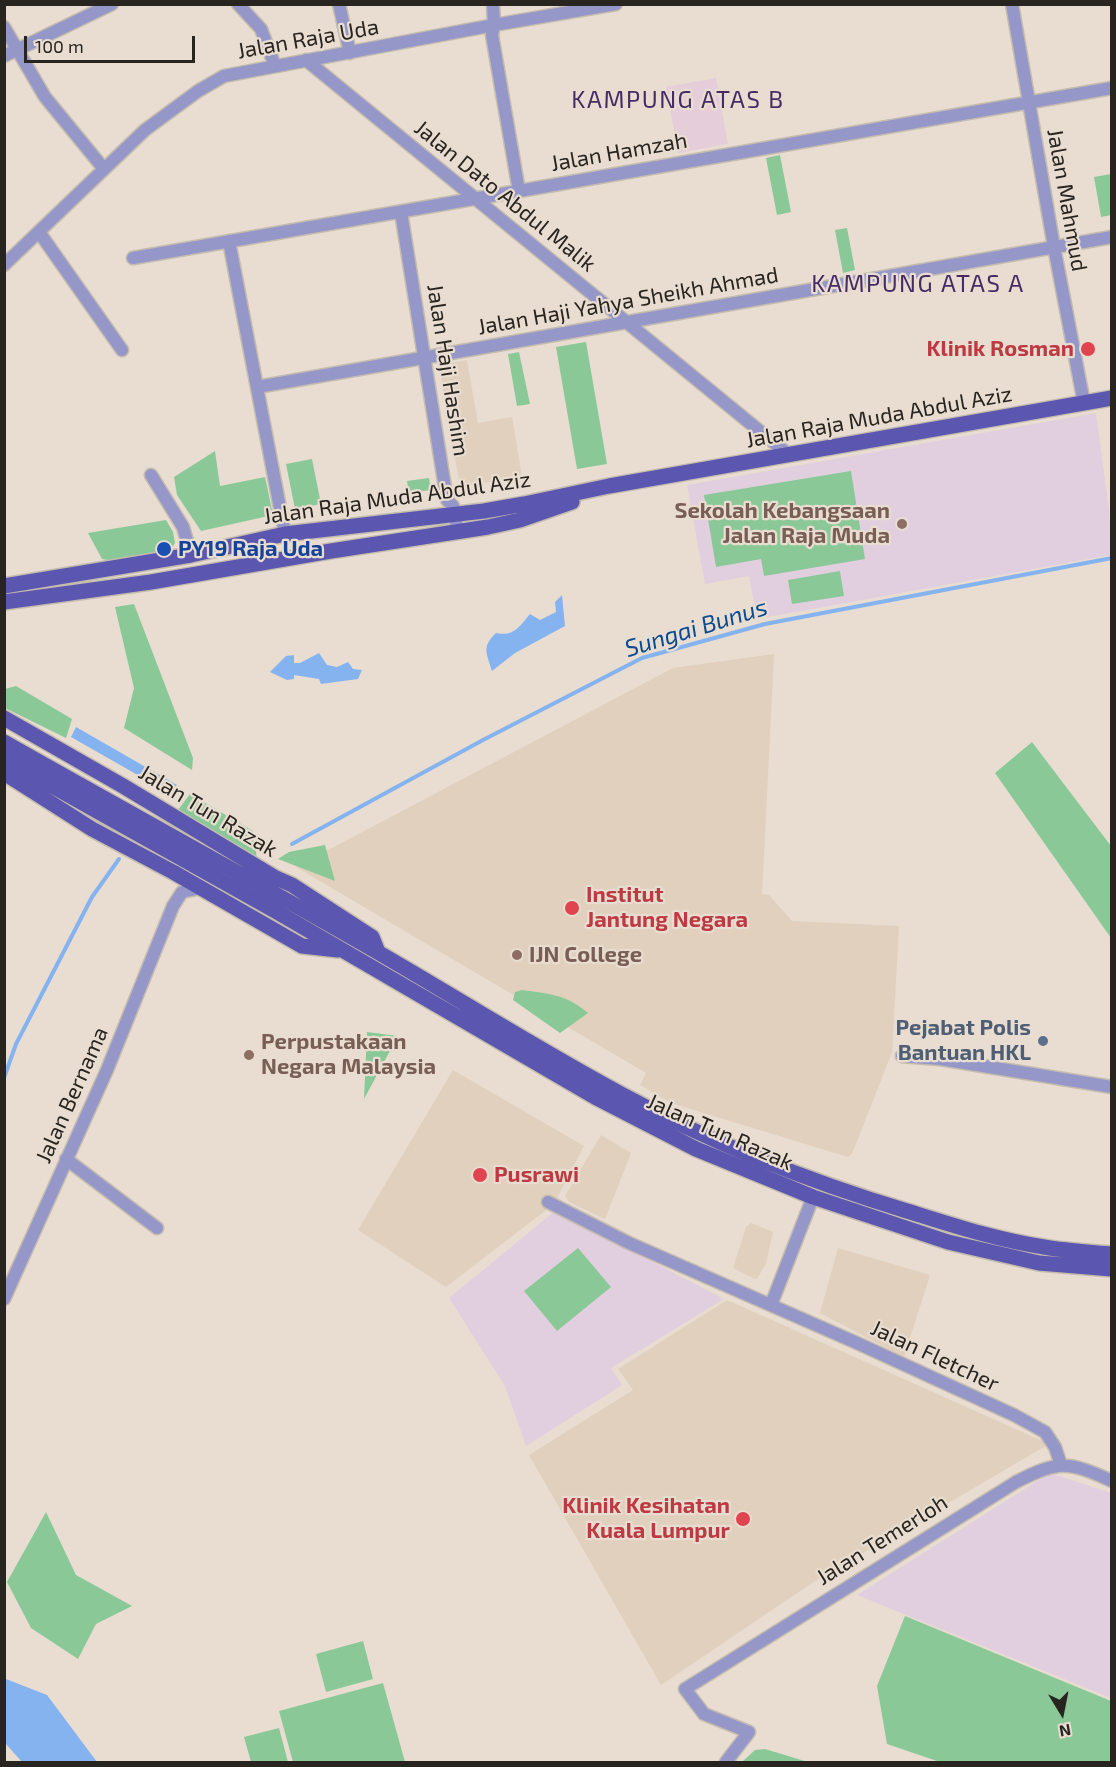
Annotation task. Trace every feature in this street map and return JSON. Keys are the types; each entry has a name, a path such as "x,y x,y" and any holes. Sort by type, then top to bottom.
{"main road":[{"name":"Jalan Raja Muda Abdul Aziz","path":"6,583 191,555 285,534 524,504 582,491 1112,398"},
{"name":"Jalan Raja Muda Abdul Aziz","path":"8,601 151,582 520,520 572,502 582,491"},
{"path":"6,583 8,601"},
{"name":"Jalan Tun Razak","path":"4,718 292,885 372,937 378,952"},
{"name":"Jalan Tun Razak","path":"4,742 176,840 281,905 344,951 595,1097 696,1149 813,1197 948,1242 1039,1263 1112,1269"},
{"name":"Jalan Tun Razak","path":"4,759 281,905 378,952 621,1094 705,1136 869,1200 989,1236 1043,1247 1112,1254"},
{"name":"Jalan Tun Razak","path":"4,773 92,829 302,945 344,951"}],"street":[{"path":"4,56 112,4"},
{"path":"238,4 261,29 275,66"},
{"path":"339,4 350,53"},
{"path":"493,4 492,35 519,191"},
{"name":"Jalan Raja Uda","path":"4,266 144,130 224,76 616,4"},
{"name":"Jalan Mahmud","path":"1012,4 1054,247 1084,403"},
{"path":"4,27 45,98 104,169"},
{"name":"Jalan Dato Abdul Malik","path":"306,60 789,455"},
{"name":"Jalan Hamzah","path":"133,258 1112,88"},
{"name":"Jalan Haji Hashim","path":"401,212 447,500 453,506 449,515 452,533"},
{"path":"39,232 122,350"},
{"name":"Jalan Haji Yahya Sheikh Ahmad","path":"257,387 1112,237"},
{"path":"229,242 285,534"},
{"path":"151,475 183,527 191,555"},
{"name":"Jalan Bernama","path":"4,1299 107,1070 173,906 175,896 173,872"},
{"path":"173,906 182,892 201,888"},
{"path":"902,1056 940,1059 1112,1087"},
{"path":"66,1159 157,1228"},
{"path":"771,1305 813,1197"},
{"name":"Jalan Fletcher","path":"548,1202 629,1244 771,1305 1045,1432 1061,1465"},
{"name":"Jalan Temerloh","path":"726,1762 749,1732 704,1714 685,1689 1037,1471 1061,1465 1082,1467 1112,1481"}],"shaded area":[{"path":"716,78 728,144 678,153 666,87"},
{"path":"467,360 478,423 512,417 522,476 460,487 439,365"},
{"name":"Sekolah Kebangsaan Jalan Raja Muda","path":"1096,413 1109,510 1111,555 757,619 749,576 705,584 687,485"},
{"name":"Institut Jantung Negara","path":"774,654 762,894 769,895 792,921 899,926 892,1052 852,1154 848,1157 671,1103 640,1085 646,1073 296,867 673,668"},
{"name":"Pusrawi","path":"453,1070 584,1146 554,1204 446,1287 358,1230"},
{"path":"601,1135 631,1153 605,1219 569,1202 565,1196"},
{"path":"555,1211 724,1299 611,1368 622,1385 526,1446 505,1386 449,1298"},
{"path":"751,1223 773,1232 766,1263 757,1279 733,1268 746,1227"},
{"path":"838,1248 930,1275 904,1357 820,1313"},
{"name":"Klinik Kesihatan Kuala Lumpur","path":"727,1300 1049,1444 812,1583 661,1685 529,1455 633,1390 618,1369"},
{"path":"1050,1473 1111,1493 1111,1698 857,1595"}],"green space":[{"path":"780,155 791,212 777,215 766,158"},
{"path":"1111,174 1111,215 1101,217 1094,177"},
{"path":"847,228 855,270 843,273 835,230"},
{"path":"586,342 607,464 577,469 556,347"},
{"path":"519,352 530,404 517,406 508,354"},
{"path":"215,451 220,486 265,477 273,515 201,531 177,495 174,477"},
{"path":"312,459 321,504 295,509 286,464"},
{"path":"851,471 865,559 764,576 761,559 716,567 704,495"},
{"path":"429,478 431,490 409,493 407,481"},
{"path":"166,520 173,532 175,543 170,551 113,561 102,559 88,533"},
{"path":"840,571 844,596 792,604 788,580"},
{"path":"134,604 193,758 192,770 124,728 134,688 115,607"},
{"path":"16,686 72,719 66,738 5,708 5,689"},
{"path":"1032,742 1111,846 1111,938 995,773"},
{"path":"190,794 253,831 257,859 178,810"},
{"path":"325,845 335,881 278,859 289,852"},
{"path":"522,990 565,998 588,1013 560,1033 513,1000 515,992"},
{"path":"367,1032 398,1036 364,1099"},
{"path":"578,1248 611,1287 557,1331 524,1291"},
{"path":"46,1512 76,1575 132,1606 96,1624 78,1659 31,1628 7,1582"},
{"path":"905,1616 1111,1701 1111,1762 940,1762 887,1744 877,1686"},
{"path":"363,1641 373,1679 326,1692 316,1654"},
{"path":"383,1683 405,1762 293,1762 279,1711"},
{"path":"279,1728 288,1762 251,1762 244,1737"},
{"path":"765,1749 808,1762 742,1762 755,1750"}],"water":[{"path":"562,595 565,626 515,653 492,671 486,651 491,638 496,633 502,634 516,630 530,614 540,620 556,612 555,602"},
{"path":"319,653 327,665 337,667 348,662 353,669 362,670 358,679 321,684 319,679 294,675 294,679 287,680 270,672 286,656 294,655 294,663 300,663"},
{"path":"76,727 177,785 171,794 71,737"},
{"path":"6,1679 47,1695 97,1762 22,1762 5,1743"}],"waterway":[{"name":"Sungai Bunus","path":"292,844 483,740 642,658 765,624 1112,558"},
{"name":"Sungai Bunus","path":"4,1078 16,1044 92,897 119,859"}],"place":[{"name":"Klinik Rosman","path":"1088,349"},
{"name":"Sekolah Kebangsaan Jalan Raja Muda","path":"902,524"},
{"name":"PY19 Raja Uda","path":"164,549"},
{"name":"Institut Jantung Negara","path":"572,908"},
{"name":"IJN College","path":"517,955"},
{"name":"Pejabat Polis Bantuan HKL","path":"1043,1041"},
{"name":"Perpustakaan Negara Malaysia","path":"249,1055"},
{"name":"Pusrawi","path":"480,1175"},
{"name":"Klinik Kesihatan Kuala Lumpur","path":"743,1519"}],"district":[{"name":"KAMPUNG ATAS B","path":"678,100"},
{"name":"KAMPUNG ATAS A","path":"918,284"}]}
